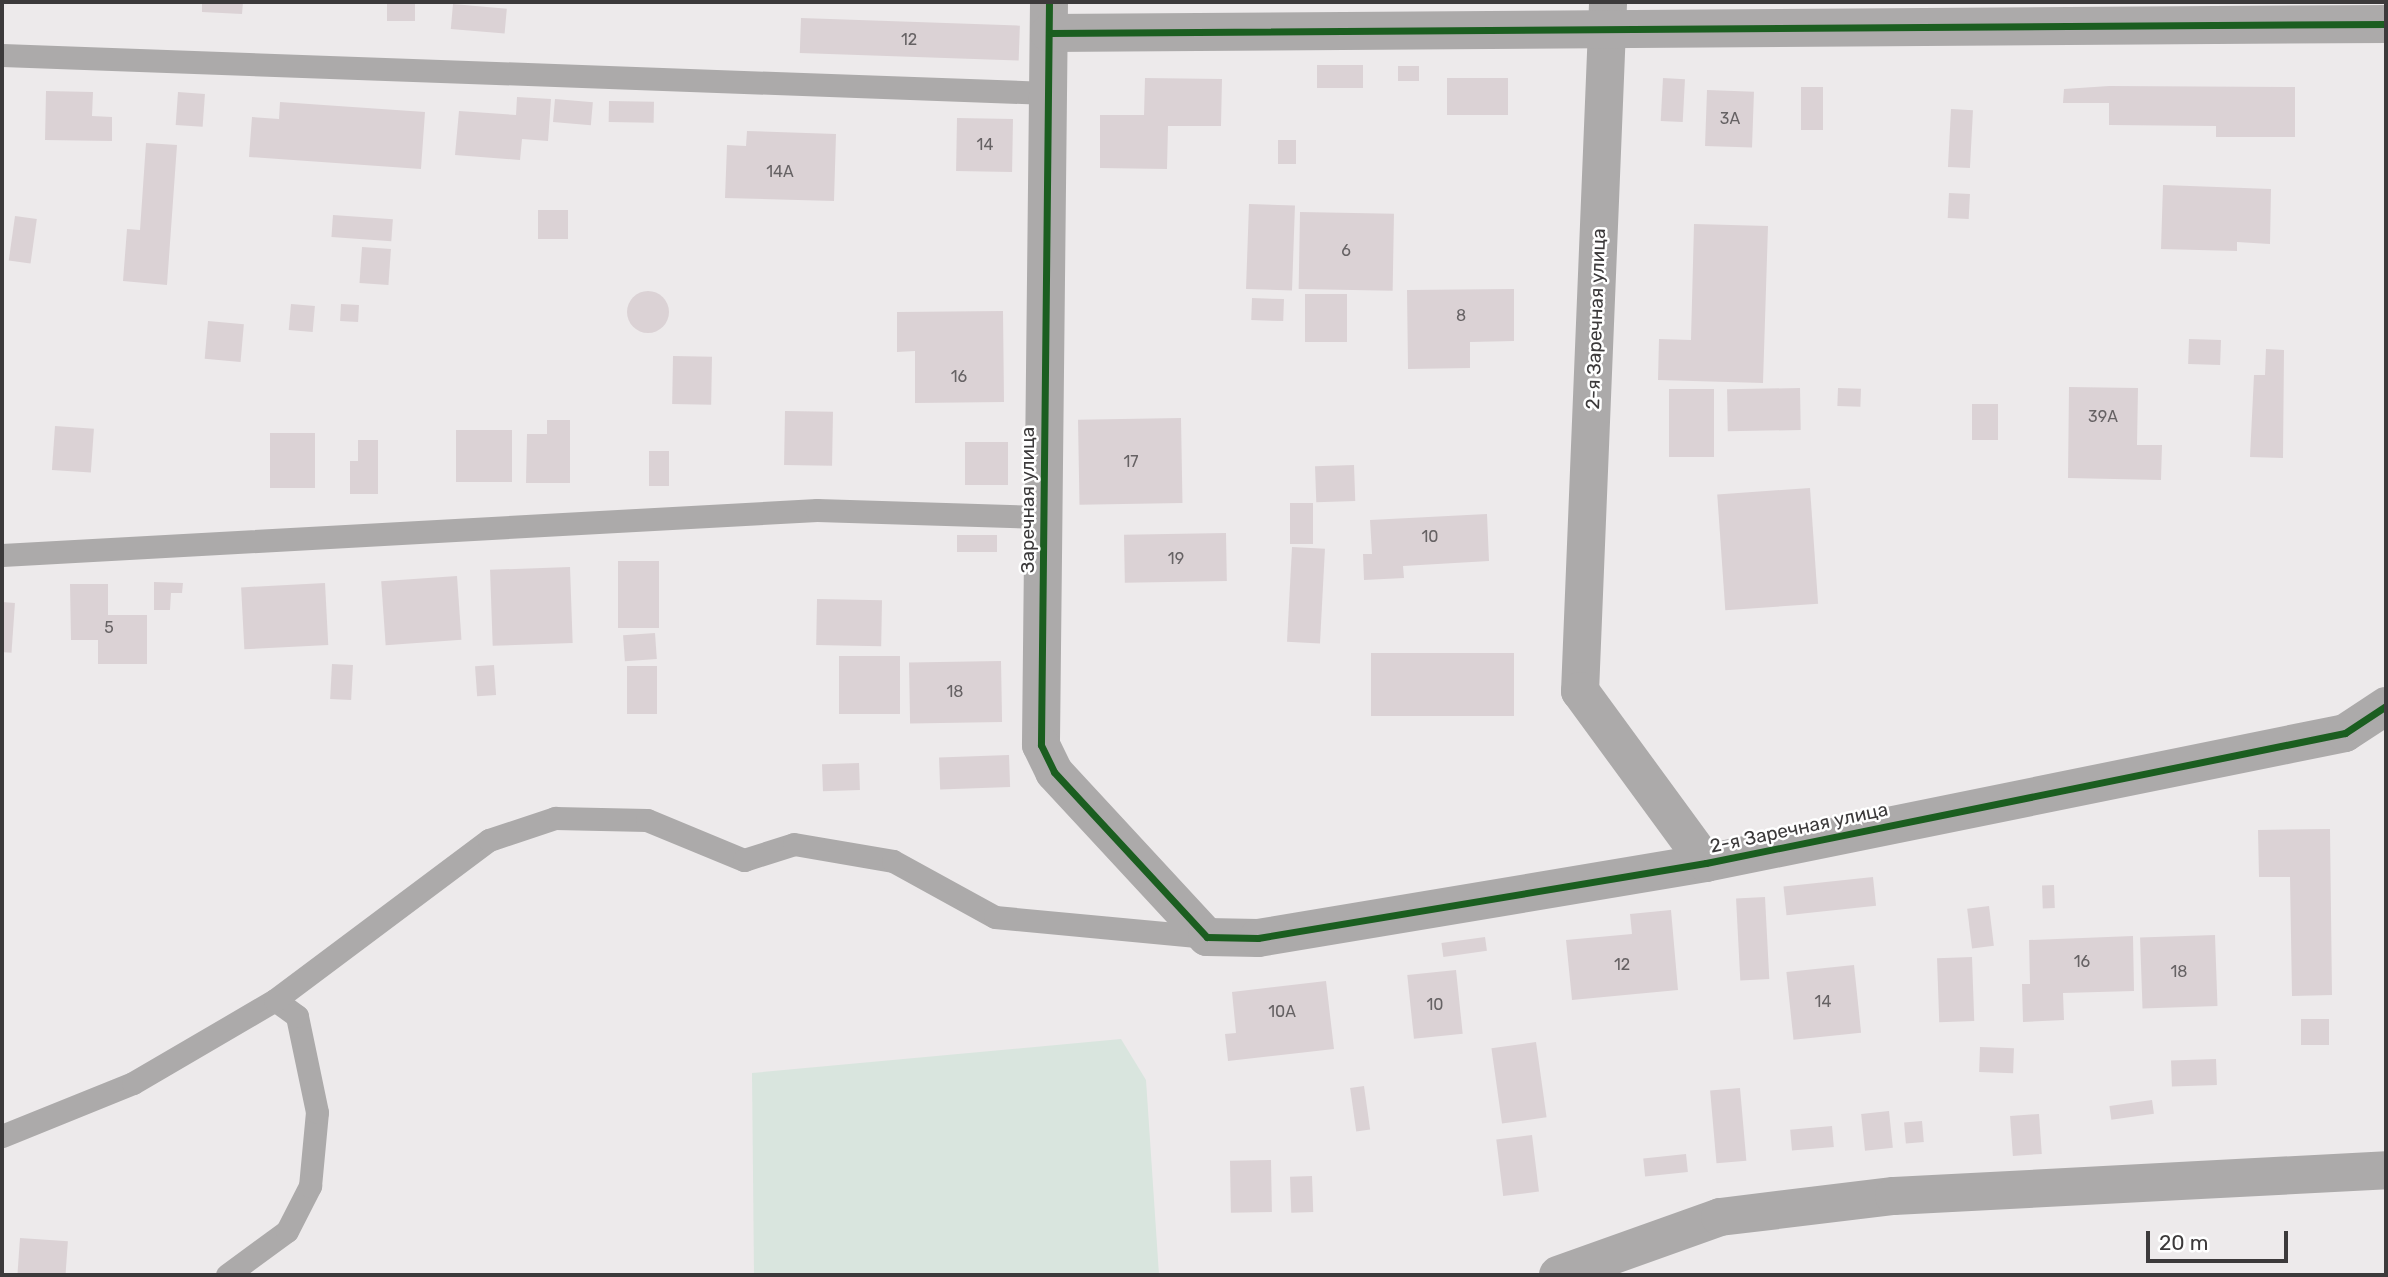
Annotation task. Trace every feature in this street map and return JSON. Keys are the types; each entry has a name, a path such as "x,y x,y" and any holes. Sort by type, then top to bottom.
{"street":[{"path":"1049,17 1609,15 2386,24"},
{"name":"2-я Заречная улица","path":"1609,15 1580,691 1706,863"},
{"name":"Заречная улица","path":"1049,17 1041,745 1054,772 1207,937"},
{"name":"2-я Заречная улица","path":"1207,937 1258,938 1706,863 2345,733 2386,706"},
{"path":"1558,1275 1720,1217 1894,1196 2386,1170"}],"lane":[{"path":"2,55 1047,93"},
{"path":"2,555 817,510 1043,517"},
{"path":"2,1136 133,1083 275,1000 489,840 555,818 647,820 744,860 794,844 893,861 995,917 1207,937"},
{"path":"227,1275 288,1231 310,1186 317,1112 297,1016 275,1000"}],"shaded area":[{"path":"1121,1039 1146,1080 1159,1275 754,1275 752,1073"}],"building":[{"path":"202,2 243,2 242,14 202,12"},
{"path":"387,2 415,2 415,21 387,21"},
{"path":"453,4 507,9 505,34 451,29"},
{"path":"801,18 1020,26 1019,61 800,53"},
{"path":"1317,65 1363,65 1363,88 1317,88"},
{"path":"1398,66 1419,66 1419,81 1398,81"},
{"path":"1145,78 1222,79 1221,126 1168,126 1167,169 1100,168 1100,115 1144,115"},
{"path":"1447,78 1508,78 1508,115 1447,115"},
{"path":"1663,78 1685,79 1683,122 1661,121"},
{"path":"2109,86 2295,87 2295,137 2216,137 2216,126 2109,125 2109,103 2063,103 2064,89"},
{"path":"1801,87 1823,87 1823,130 1801,130"},
{"path":"1707,90 1754,92 1752,148 1705,146"},
{"path":"46,91 93,92 92,116 112,117 112,141 45,140"},
{"path":"178,92 205,94 203,127 176,125"},
{"path":"517,97 551,99 548,141 522,139 520,160 455,155 459,111 516,115"},
{"path":"555,99 593,102 591,125 553,122"},
{"path":"609,101 654,102 654,123 609,122"},
{"path":"280,102 425,112 421,169 249,157 252,117 279,119"},
{"path":"1951,109 1973,110 1970,168 1948,167"},
{"path":"957,118 1013,119 1012,172 956,171"},
{"path":"747,131 836,134 834,201 725,198 727,145 746,146"},
{"path":"1278,140 1296,140 1296,164 1278,164"},
{"path":"146,143 177,145 167,285 123,281 127,229 140,230"},
{"path":"2163,185 2271,189 2270,244 2237,242 2237,251 2161,249"},
{"path":"1949,193 1970,194 1969,219 1948,218"},
{"path":"1249,204 1295,206 1292,291 1246,289"},
{"path":"538,210 568,210 568,239 538,239"},
{"path":"1300,212 1394,214 1393,291 1299,289"},
{"path":"333,215 393,219 391,241 331,237"},
{"path":"15,216 37,219 31,264 9,261"},
{"path":"1694,224 1768,226 1763,383 1658,380 1659,339 1691,340"},
{"path":"362,247 391,249 388,285 359,283"},
{"path":"1514,289 1514,341 1470,342 1470,368 1408,369 1407,290"},
{"path":"648,291 663,297 669,312 663,327 648,333 633,327 627,312 633,297"},
{"path":"1305,294 1347,294 1347,342 1305,342"},
{"path":"1252,298 1284,299 1283,321 1251,320"},
{"path":"291,304 315,306 313,332 289,330"},
{"path":"341,304 359,305 358,322 340,321"},
{"path":"1003,311 1004,402 915,403 915,351 897,352 897,312"},
{"path":"208,321 244,324 241,362 205,359"},
{"path":"2189,339 2221,340 2220,365 2188,364"},
{"path":"2266,349 2284,350 2283,458 2250,457 2254,375 2265,375"},
{"path":"673,356 712,357 711,405 672,404"},
{"path":"2069,387 2138,388 2137,445 2162,445 2161,480 2068,478"},
{"path":"1800,388 1801,430 1728,431 1727,389"},
{"path":"1838,388 1861,389 1860,407 1837,406"},
{"path":"1669,389 1714,389 1714,457 1669,457"},
{"path":"1972,404 1998,404 1998,440 1972,440"},
{"path":"785,411 833,412 832,466 784,465"},
{"path":"1181,418 1182,503 1079,505 1078,420"},
{"path":"547,420 570,420 570,483 526,483 527,434 547,434"},
{"path":"55,426 94,429 91,473 52,470"},
{"path":"456,430 512,430 512,482 456,482"},
{"path":"270,433 315,433 315,488 270,488"},
{"path":"358,440 378,440 378,494 350,494 350,461 358,461"},
{"path":"965,442 1008,442 1008,485 965,485"},
{"path":"649,451 669,451 669,486 649,486"},
{"path":"1354,465 1355,501 1316,502 1315,466"},
{"path":"1810,488 1818,604 1725,610 1717,494"},
{"path":"1290,503 1313,503 1313,544 1290,544"},
{"path":"1487,514 1489,561 1403,566 1404,578 1364,580 1363,554 1372,554 1370,520"},
{"path":"1226,533 1227,581 1125,583 1124,535"},
{"path":"957,535 997,535 997,552 957,552"},
{"path":"1292,547 1325,549 1320,644 1287,642"},
{"path":"618,561 659,561 659,628 618,628"},
{"path":"570,567 573,643 493,646 490,570"},
{"path":"457,576 461,640 386,645 381,581"},
{"path":"154,582 183,583 182,593 171,593 170,610 154,610"},
{"path":"325,583 328,645 244,649 241,587"},
{"path":"70,584 108,584 108,615 147,615 147,664 98,664 98,640 71,640"},
{"path":"817,599 882,600 881,646 816,645"},
{"path":"2,602 15,603 11,653 2,652"},
{"path":"655,633 657,659 625,661 623,635"},
{"path":"1371,653 1514,653 1514,716 1371,716"},
{"path":"839,656 900,656 900,714 839,714"},
{"path":"1001,661 1002,722 910,724 909,663"},
{"path":"332,664 353,665 351,700 330,699"},
{"path":"494,665 496,695 477,696 475,666"},
{"path":"627,666 657,666 657,714 627,714"},
{"path":"1009,755 1010,787 940,789 939,757"},
{"path":"859,763 860,790 823,791 822,764"},
{"path":"2330,829 2332,995 2292,996 2290,877 2259,877 2258,830"},
{"path":"1873,877 1876,906 1787,915 1783,886"},
{"path":"2042,885 2054,885 2055,908 2043,908"},
{"path":"1765,897 1769,979 1740,980 1736,899"},
{"path":"1989,906 1994,946 1972,948 1967,909"},
{"path":"1671,910 1678,990 1572,1000 1566,940 1632,934 1630,914"},
{"path":"2215,935 2217,1006 2143,1009 2140,938"},
{"path":"2133,936 2134,991 2063,993 2064,1020 2023,1022 2022,984 2030,984 2029,940"},
{"path":"1485,937 1487,951 1443,957 1441,943"},
{"path":"1972,957 1974,1021 1939,1022 1937,958"},
{"path":"1854,965 1861,1033 1793,1040 1786,972"},
{"path":"1456,970 1463,1034 1414,1039 1407,975"},
{"path":"1326,981 1334,1049 1228,1061 1225,1034 1236,1033 1232,992"},
{"path":"2301,1019 2329,1019 2329,1045 2301,1045"},
{"path":"1536,1042 1547,1117 1502,1124 1491,1048"},
{"path":"1980,1047 2014,1048 2013,1073 1979,1072"},
{"path":"2216,1059 2217,1085 2172,1087 2171,1061"},
{"path":"1364,1086 1370,1130 1356,1132 1350,1088"},
{"path":"1740,1088 1746,1161 1716,1163 1710,1091"},
{"path":"2152,1100 2154,1114 2111,1120 2109,1106"},
{"path":"1889,1111 1893,1148 1865,1151 1861,1114"},
{"path":"2039,1114 2042,1154 2013,1156 2010,1116"},
{"path":"1922,1121 1924,1142 1906,1143 1904,1123"},
{"path":"1832,1126 1834,1147 1792,1151 1790,1130"},
{"path":"1532,1135 1539,1192 1503,1196 1496,1139"},
{"path":"1686,1154 1688,1172 1645,1176 1643,1158"},
{"path":"1271,1160 1272,1212 1231,1213 1230,1161"},
{"path":"1312,1176 1313,1212 1291,1213 1290,1177"},
{"path":"20,1238 68,1241 66,1275 17,1275"}],"cycle path":[{"path":"1049,2 1041,745 1054,772 1207,937 1258,938 1706,863 2345,733 2386,706"},
{"path":"1049,33 2386,24"}]}
